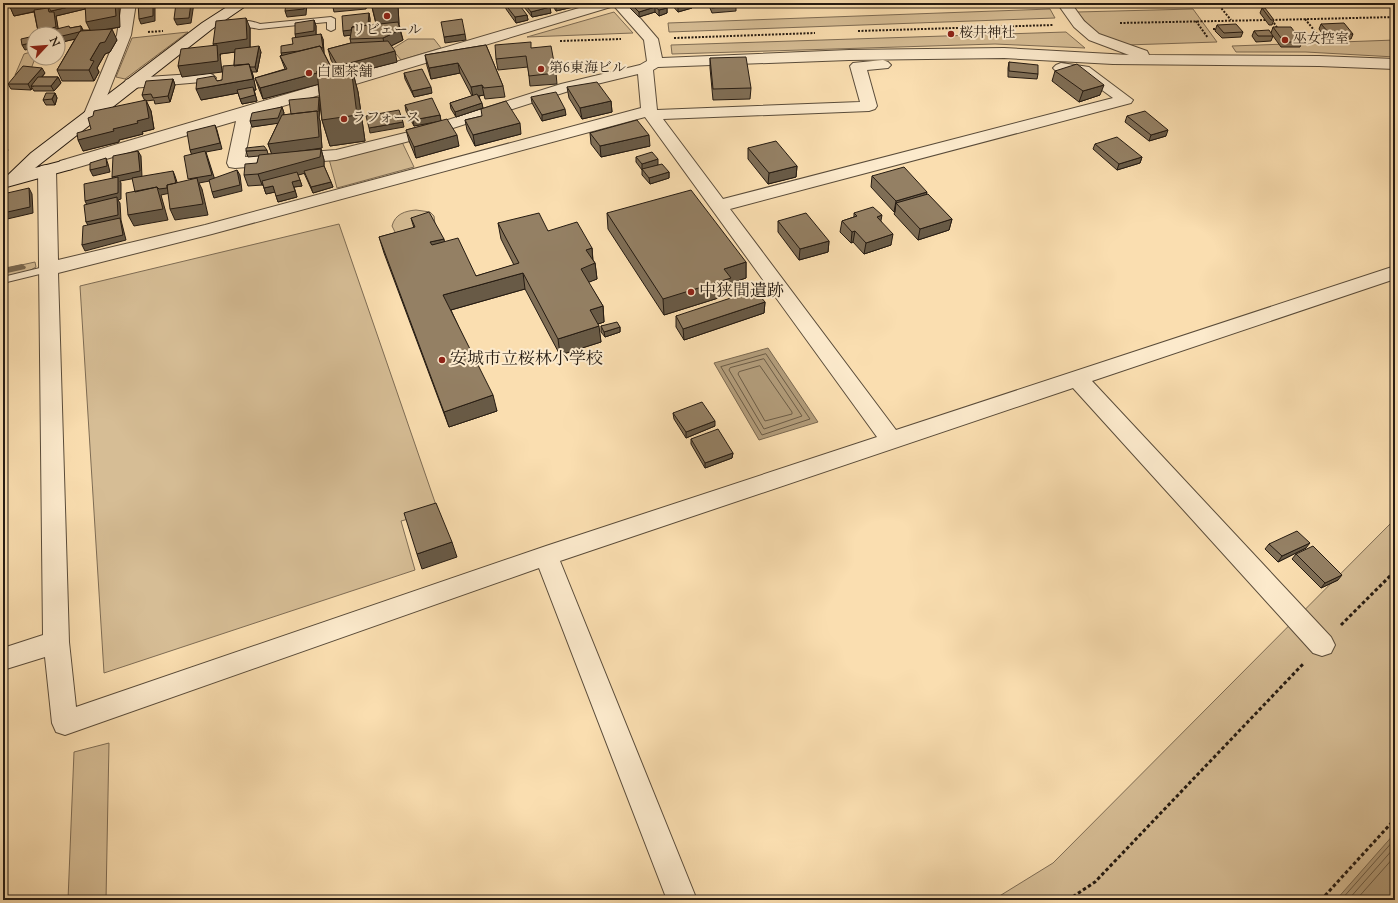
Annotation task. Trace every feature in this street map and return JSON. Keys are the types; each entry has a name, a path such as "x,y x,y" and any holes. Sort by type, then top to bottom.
{"street":[{"path":"92,114 124,35 129,3"},
{"path":"8,181 132,83 213,22 243,3"},
{"path":"8,181 245,114 412,61 611,3"},
{"path":"619,3 651,38 651,113 891,440"},
{"path":"1064,3 1079,24 1094,37 1159,60"},
{"path":"245,114 235,163 336,154 419,134 567,87 650,65 849,55 1004,53 1159,60 1319,61 1395,64"},
{"path":"48,269 206,230 651,113 869,106 858,66 1026,64 1084,70 1124,100 719,206"},
{"path":"1378,64 1395,75"},
{"path":"132,83 208,78"},
{"path":"46,170 56,642 65,723 546,556 891,440 1078,380 1395,272"},
{"path":"1078,380 1322,645"},
{"path":"546,556 682,900"},
{"path":"3,659 56,642"}],"lane":[{"path":"213,22 254,24 259,28 331,19 331,29"},
{"path":"3,280 48,269"}],"path":[{"path":"1218,3 1231,20"},
{"path":"857,31 1231,20 1395,17"},
{"path":"1305,19 1325,44"},
{"path":"1272,20 1279,30"},
{"path":"1213,29 1223,30"},
{"path":"559,41 818,33"},
{"path":"1068,900 1096,882 1322,645 1395,571"},
{"path":"1321,900 1395,819"}],"shaded area":[{"path":"1050,9 1055,18 669,32 668,23"},
{"path":"1193,9 1217,42 1126,45 1098,36 1077,12"},
{"path":"614,12 633,33 527,37"},
{"path":"188,32 125,79 116,77 132,38"},
{"path":"1066,32 1085,48 995,44 672,54 671,45"},
{"path":"408,39 434,39 441,48 401,60 392,49"},
{"path":"1395,40 1395,57 1306,52 1236,52 1232,46"},
{"path":"26,53 26,66 32,66 31,69 23,70 15,75 24,54"},
{"path":"402,142 414,167 337,188 329,159"},
{"path":"416,210 430,212 434,216 435,224 396,234 392,226 395,219 404,212"},
{"path":"339,224 438,511 401,521 415,570 104,673 80,286"},
{"path":"35,262 36,267 29,271 3,277 3,269"},
{"path":"1395,519 1395,900 993,900 1053,863"},
{"path":"109,743 106,900 68,900 74,752"}],"water":[{"path":"768,348 818,422 759,440 714,363"},
{"path":"1395,833 1395,900 1336,900"}],"building":[{"path":"9,3 20,3 9,5"},
{"path":"56,3 82,4 51,11 47,5"},
{"path":"85,3 115,3 116,16 86,22"},
{"path":"138,3 153,3 153,16 139,19"},
{"path":"176,3 191,3 189,18 174,19"},
{"path":"286,3 305,3 304,9 285,11"},
{"path":"518,3 527,15 515,17 505,4"},
{"path":"524,3 547,3 550,7 531,12"},
{"path":"554,3 566,3 556,6"},
{"path":"630,3 660,3 667,8 659,10 655,7 639,12"},
{"path":"675,3 692,3 678,7"},
{"path":"710,3 735,3 736,5 712,8"},
{"path":"48,8 49,12 54,12 56,26 37,26 34,10"},
{"path":"1262,8 1265,8 1274,20 1271,20"},
{"path":"369,13 368,25 352,27 351,30 343,31 342,16"},
{"path":"246,18 247,39 213,44 216,21"},
{"path":"462,19 465,34 444,37 441,22"},
{"path":"314,20 314,31 295,34 295,23"},
{"path":"398,22 400,30 383,38 350,39 352,27"},
{"path":"1344,23 1353,34 1330,34 1321,24"},
{"path":"1236,24 1243,32 1224,33 1217,25"},
{"path":"69,26 70,28 81,26 81,31 66,35 66,27"},
{"path":"1273,27 1291,27 1302,42 1284,42"},
{"path":"112,29 105,42 100,43 90,60 94,61 89,70 57,70 59,66 66,66 66,55 80,31"},
{"path":"1269,30 1273,36 1258,36 1254,31"},
{"path":"321,34 323,48 320,46 299,51 281,53 281,46 293,44 292,38"},
{"path":"26,38 26,44 22,45 21,39"},
{"path":"388,41 395,51 338,66 328,49 351,43"},
{"path":"531,42 531,48 551,46 556,73 529,76 526,56 496,59 495,45"},
{"path":"217,45 218,61 178,66 181,49"},
{"path":"486,45 503,86 484,88 482,85 471,87 458,63 429,68 425,55"},
{"path":"259,46 255,67 250,67 249,64 234,66 235,49"},
{"path":"320,46 332,69 317,71 317,73 260,88 255,78 287,69 280,56"},
{"path":"746,57 751,88 713,89 710,58"},
{"path":"1009,62 1038,65 1038,74 1009,71"},
{"path":"249,64 253,79 196,89 197,79 214,76 217,81 222,80 223,66"},
{"path":"1077,64 1104,85 1083,91 1055,71"},
{"path":"23,66 42,68 28,84 8,84"},
{"path":"351,67 357,115 322,120 317,71"},
{"path":"422,69 431,87 412,91 404,73"},
{"path":"38,77 58,77 51,86 31,86"},
{"path":"173,79 168,96 153,98 151,94 142,95 146,81"},
{"path":"597,82 611,101 580,108 567,87"},
{"path":"253,87 255,95 240,99 237,90"},
{"path":"556,92 565,109 542,115 531,97"},
{"path":"46,93 55,93 52,99 43,100"},
{"path":"477,94 482,103 455,112 450,103"},
{"path":"319,97 318,112 291,114 289,100"},
{"path":"432,98 440,115 413,120 405,105"},
{"path":"146,100 149,118 137,121 138,123 113,129 114,131 78,140 77,133 91,129 88,118 93,116 94,111"},
{"path":"506,101 520,123 473,135 465,120 482,116 481,109"},
{"path":"282,107 278,118 250,121 252,113"},
{"path":"399,110 403,122 369,128 366,116"},
{"path":"317,111 319,137 268,144 282,115"},
{"path":"1145,111 1168,130 1151,135 1127,116"},
{"path":"447,119 457,135 414,147 406,130"},
{"path":"637,120 649,135 600,146 590,133"},
{"path":"215,125 220,143 190,150 187,132"},
{"path":"1117,137 1142,157 1119,164 1095,144"},
{"path":"776,141 797,166 769,173 748,148"},
{"path":"264,146 267,150 246,151 246,148"},
{"path":"321,149 320,157 258,174 244,175 245,164 257,163 259,155"},
{"path":"138,151 140,171 112,177 113,156"},
{"path":"205,151 212,175 188,179 184,156"},
{"path":"652,152 658,159 642,164 636,157"},
{"path":"106,158 107,166 90,170 90,163"},
{"path":"662,164 669,172 649,178 642,169"},
{"path":"324,166 331,182 311,187 304,171"},
{"path":"904,167 927,192 896,201 872,176"},
{"path":"237,170 240,185 212,192 209,180"},
{"path":"173,171 176,183 167,185 167,188 159,189 157,187 135,192 132,178"},
{"path":"297,172 300,180 292,182 295,191 276,196 273,186 264,188 262,181"},
{"path":"118,177 118,193 85,201 84,184"},
{"path":"197,178 203,204 170,209 167,185"},
{"path":"157,187 163,209 128,215 126,193"},
{"path":"29,188 30,207 3,213 3,194"},
{"path":"691,190 746,262 724,269 731,278 663,299 607,213"},
{"path":"928,194 952,219 920,229 896,203"},
{"path":"117,197 118,215 86,222 84,205"},
{"path":"873,207 882,215 877,217 893,234 866,243 855,231 852,232 842,221 857,216 854,213"},
{"path":"429,212 444,239 430,242 432,245 458,238 476,276 519,263 498,223 539,213 548,231 577,222 592,248 586,250 595,263 581,269 603,306 590,310 599,326 558,339 523,273 443,295 493,395 444,412 379,237 415,227 411,218"},
{"path":"806,213 829,241 800,249 778,221"},
{"path":"120,218 123,235 82,245 83,226"},
{"path":"755,290 765,302 683,329 676,316"},
{"path":"617,322 620,327 604,332 601,326"},
{"path":"702,402 715,421 686,432 673,413"},
{"path":"718,429 733,453 705,463 691,439"},
{"path":"436,503 452,542 417,554 404,513"},
{"path":"1297,531 1310,543 1282,556 1269,544"},
{"path":"1313,546 1342,575 1325,583 1296,554"}],"waterway":[{"path":"3,271 22,267"}],"place":[{"name":"リビェール","path":"387,16"},
{"name":"桜井神社","path":"951,34"},
{"name":"巫女控室","path":"1285,40"},
{"name":"第6東海ビル","path":"541,69"},
{"name":"白園茶舗","path":"309,73"},
{"name":"ラフォース","path":"344,119"},
{"name":"中狭間遺跡","path":"691,292"},
{"name":"安城市立桜林小学校","path":"442,360"}]}
